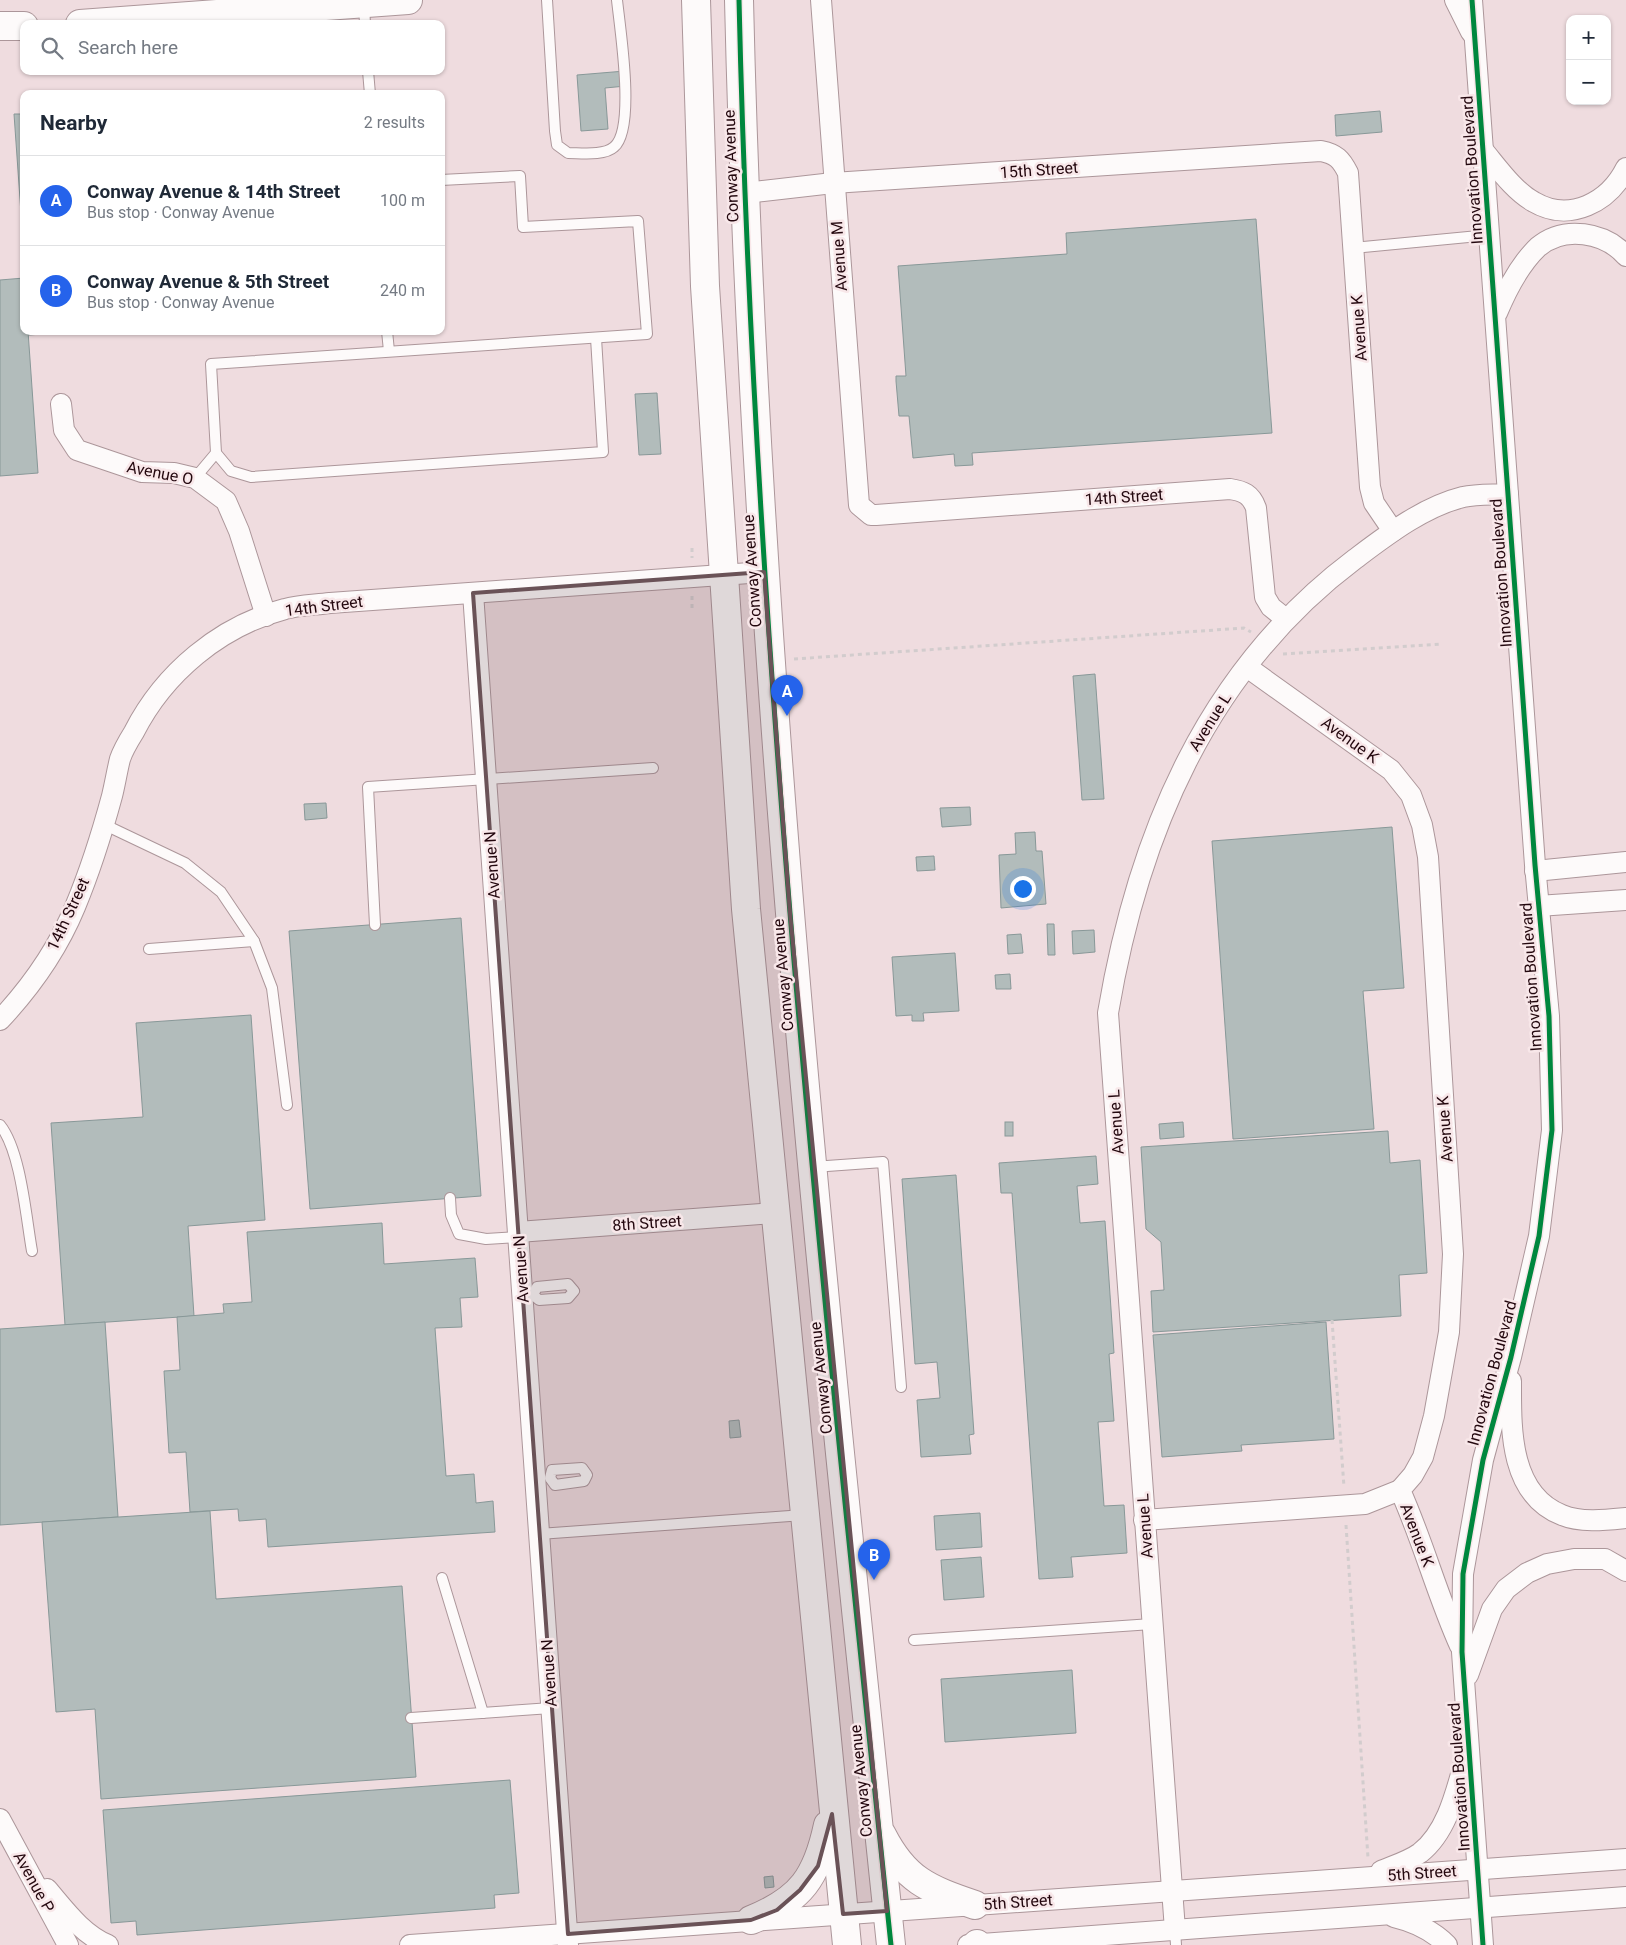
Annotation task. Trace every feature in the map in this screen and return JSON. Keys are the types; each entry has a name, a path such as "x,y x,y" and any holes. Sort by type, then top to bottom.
{"street":[{"path":"112,20 167,13 356,8 408,0"},
{"name":"Conway Avenue","path":"696,0 705,286 746,909 847,1945"},
{"name":"Conway Avenue","path":"738,0 745,193 764,572 790,913 813,1167 891,1945"},
{"name":"Avenue M","path":"821,0 858,499 859,505 864,510"},
{"path":"1455,0 1475,42"},
{"name":"Innovation Boulevard","path":"1472,0 1535,871 1549,1016 1552,1130 1539,1236 1512,1357 1482,1460 1463,1574 1462,1652 1483,1945"},
{"path":"0,26 20,26"},
{"path":"1483,150 1515,187 1534,203 1568,211 1585,208 1602,199 1613,189 1626,168"},
{"name":"15th Street","path":"745,193 834,183 1321,151 1334,154"},
{"name":"Avenue K","path":"1334,154 1342,162 1348,173 1370,487 1374,503 1393,531"},
{"path":"1495,317 1509,286 1539,246 1571,234 1589,235 1607,240 1619,248 1626,256"},
{"name":"Avenue O","path":"61,404 64,430 78,450 142,472 174,473 195,478 226,501 239,531 266,616"},
{"name":"14th Street","path":"864,510 876,515 1230,489 1243,492 1253,499 1256,508 1265,597 1270,607 1286,619"},
{"name":"Avenue L","path":"1175,1937 1108,1013 1118,957 1165,805 1197,739 1224,697 1266,642 1286,619 1322,584 1393,531 1428,511 1463,497 1508,494"},
{"name":"14th Street","path":"0,1020 26,989 50,953 70,916 103,824 121,757 143,713 174,673 208,645 246,623 285,609 330,603 764,572"},
{"name":"Avenue N","path":"473,593 518,1235 528,1295 543,1479 539,1534 568,1939"},
{"name":"Avenue K","path":"1247,667 1391,770 1411,796 1422,825 1426,849 1453,1254 1453,1300 1443,1373 1423,1457 1413,1475 1400,1490 1415,1525 1441,1605 1462,1652"},
{"path":"1535,871 1626,862"},
{"path":"1538,906 1626,900"},
{"name":"8th Street","path":"518,1235 775,1213"},
{"path":"1512,1357 1511,1433 1517,1460 1524,1479 1540,1502 1562,1515 1583,1519 1605,1520 1626,1518"},
{"path":"1144,1520 1365,1504 1400,1490"},
{"path":"1605,1520 1626,1510"},
{"path":"1465,1683 1492,1609 1506,1589 1527,1573 1547,1564 1574,1559 1605,1559 1626,1571"},
{"path":"1369,1872 1419,1854 1438,1835 1456,1792 1469,1746"},
{"path":"751,1920 777,1910 800,1890 818,1866 833,1804"},
{"name":"Avenue P","path":"0,1819 68,1945"},
{"path":"878,1826 893,1857 908,1873 927,1887 975,1905"},
{"path":"20,1857 78,1925 98,1941 108,1945"},
{"name":"5th Street","path":"410,1945 568,1939 751,1920 1171,1891 1369,1872 1478,1869 1626,1859"},
{"path":"968,1945 1175,1937 1382,1914 1626,1897"},
{"path":"1382,1914 1412,1921 1436,1934 1447,1945"}],"lane":[{"path":"547,0 555,132 557,145 568,153 604,151 614,147 624,131 626,102 617,0"},
{"path":"368,75 370,90"},
{"path":"445,180 520,176 523,227 638,220 646,334 211,364 216,452 231,470 251,477 603,452 596,338"},
{"path":"1353,248 1489,235"},
{"path":"387,335 389,351"},
{"path":"195,478 216,452"},
{"path":"375,925 368,787 653,768"},
{"path":"103,824 185,863 221,892 254,941 272,988 287,1105"},
{"path":"150,948 254,941"},
{"path":"0,1125 12,1150 23,1195 32,1251"},
{"path":"813,1167 884,1162 901,1387"},
{"path":"450,1198 451,1215 459,1234 486,1239 518,1235"},
{"path":"539,1534 804,1515"},
{"path":"442,1578 483,1712"},
{"path":"914,1640 1152,1624"},
{"path":"412,1718 551,1708"}],"path":[{"path":"692,593 692,608"},
{"path":"789,660 1244,628 1284,655 1441,644"},
{"path":"1332,1320 1344,1491"},
{"path":"1346,1522 1369,1872"}],"highlighted area":[{"path":"764,572 790,913 887,1911 843,1914 832,1814 818,1866 800,1890 777,1910 751,1920 568,1934 473,593"}],"building":[{"path":"625,71 626,86 605,88 608,129 581,131 577,75"},
{"path":"1380,111 1382,132 1336,136 1335,115"},
{"path":"14,114 20,114 20,199"},
{"path":"1256,219 1272,433 972,453 973,465 955,466 954,454 913,458 909,416 899,416 896,381 896,376 906,376 898,266 1067,254 1066,233"},
{"path":"20,278 20,335 28,335 38,473 0,476 0,280"},
{"path":"657,393 661,454 639,455 635,394"},
{"path":"1095,674 1104,799 1082,800 1073,676"},
{"path":"326,803 327,818 305,820 304,804"},
{"path":"970,807 971,825 942,827 940,808"},
{"path":"1392,827 1404,988 1363,991 1374,1129 1233,1139 1212,841"},
{"path":"1035,832 1036,851 1042,851 1046,904 1001,908 999,855 1016,854 1015,833"},
{"path":"934,856 935,870 917,871 916,857"},
{"path":"461,918 481,1196 310,1209 289,931"},
{"path":"1047,924 1054,924 1055,955 1048,955"},
{"path":"1094,930 1095,952 1073,954 1072,931"},
{"path":"1021,934 1023,953 1008,954 1007,935"},
{"path":"955,953 959,1011 923,1013 924,1021 912,1021 912,1015 896,1016 892,957"},
{"path":"1010,974 1011,989 996,989 995,975"},
{"path":"251,1015 265,1220 188,1226 194,1316 65,1325 51,1123 143,1117 136,1023"},
{"path":"1005,1122 1013,1122 1013,1136 1005,1136"},
{"path":"1183,1122 1184,1137 1160,1139 1159,1124"},
{"path":"1388,1131 1390,1163 1420,1160 1427,1273 1399,1275 1401,1316 1153,1332 1151,1291 1164,1290 1161,1242 1146,1229 1141,1147"},
{"path":"1096,1156 1098,1184 1077,1186 1080,1223 1105,1221 1114,1353 1109,1354 1114,1421 1098,1422 1104,1506 1124,1505 1127,1553 1071,1557 1073,1577 1039,1579 1012,1193 1001,1193 999,1163"},
{"path":"956,1175 974,1434 969,1435 971,1454 921,1457 917,1400 940,1398 937,1362 915,1364 902,1179"},
{"path":"382,1223 384,1264 475,1258 478,1297 460,1298 462,1327 435,1328 446,1476 474,1474 476,1503 493,1501 495,1532 268,1547 266,1519 239,1521 238,1509 190,1512 186,1452 169,1453 164,1371 180,1370 177,1317 224,1313 223,1304 252,1302 247,1232"},
{"path":"105,1322 118,1517 0,1525 0,1329"},
{"path":"1326,1322 1334,1439 1241,1445 1242,1451 1162,1457 1153,1335"},
{"path":"739,1420 741,1437 730,1438 729,1421"},
{"path":"210,1511 216,1599 402,1586 416,1777 101,1799 95,1709 56,1712 42,1522"},
{"path":"980,1513 982,1547 936,1550 934,1516"},
{"path":"981,1557 984,1597 944,1600 941,1560"},
{"path":"1072,1670 1076,1733 945,1742 941,1679"},
{"path":"510,1780 519,1893 494,1895 495,1908 137,1935 136,1921 111,1923 103,1810"},
{"path":"773,1876 774,1887 765,1888 764,1877"}],"cycle path":[{"path":"739,0 747,244 760,488 776,731 817,1217 891,1945"},
{"path":"1472,0 1535,865 1549,1016 1552,1130 1539,1236 1511,1357 1483,1460 1463,1574 1462,1652 1483,1945"}],"place":[{"name":"Conway Avenue & 14th Street","path":"787,716"},
{"name":"Conway Avenue & 5th Street","path":"874,1580"}]}
